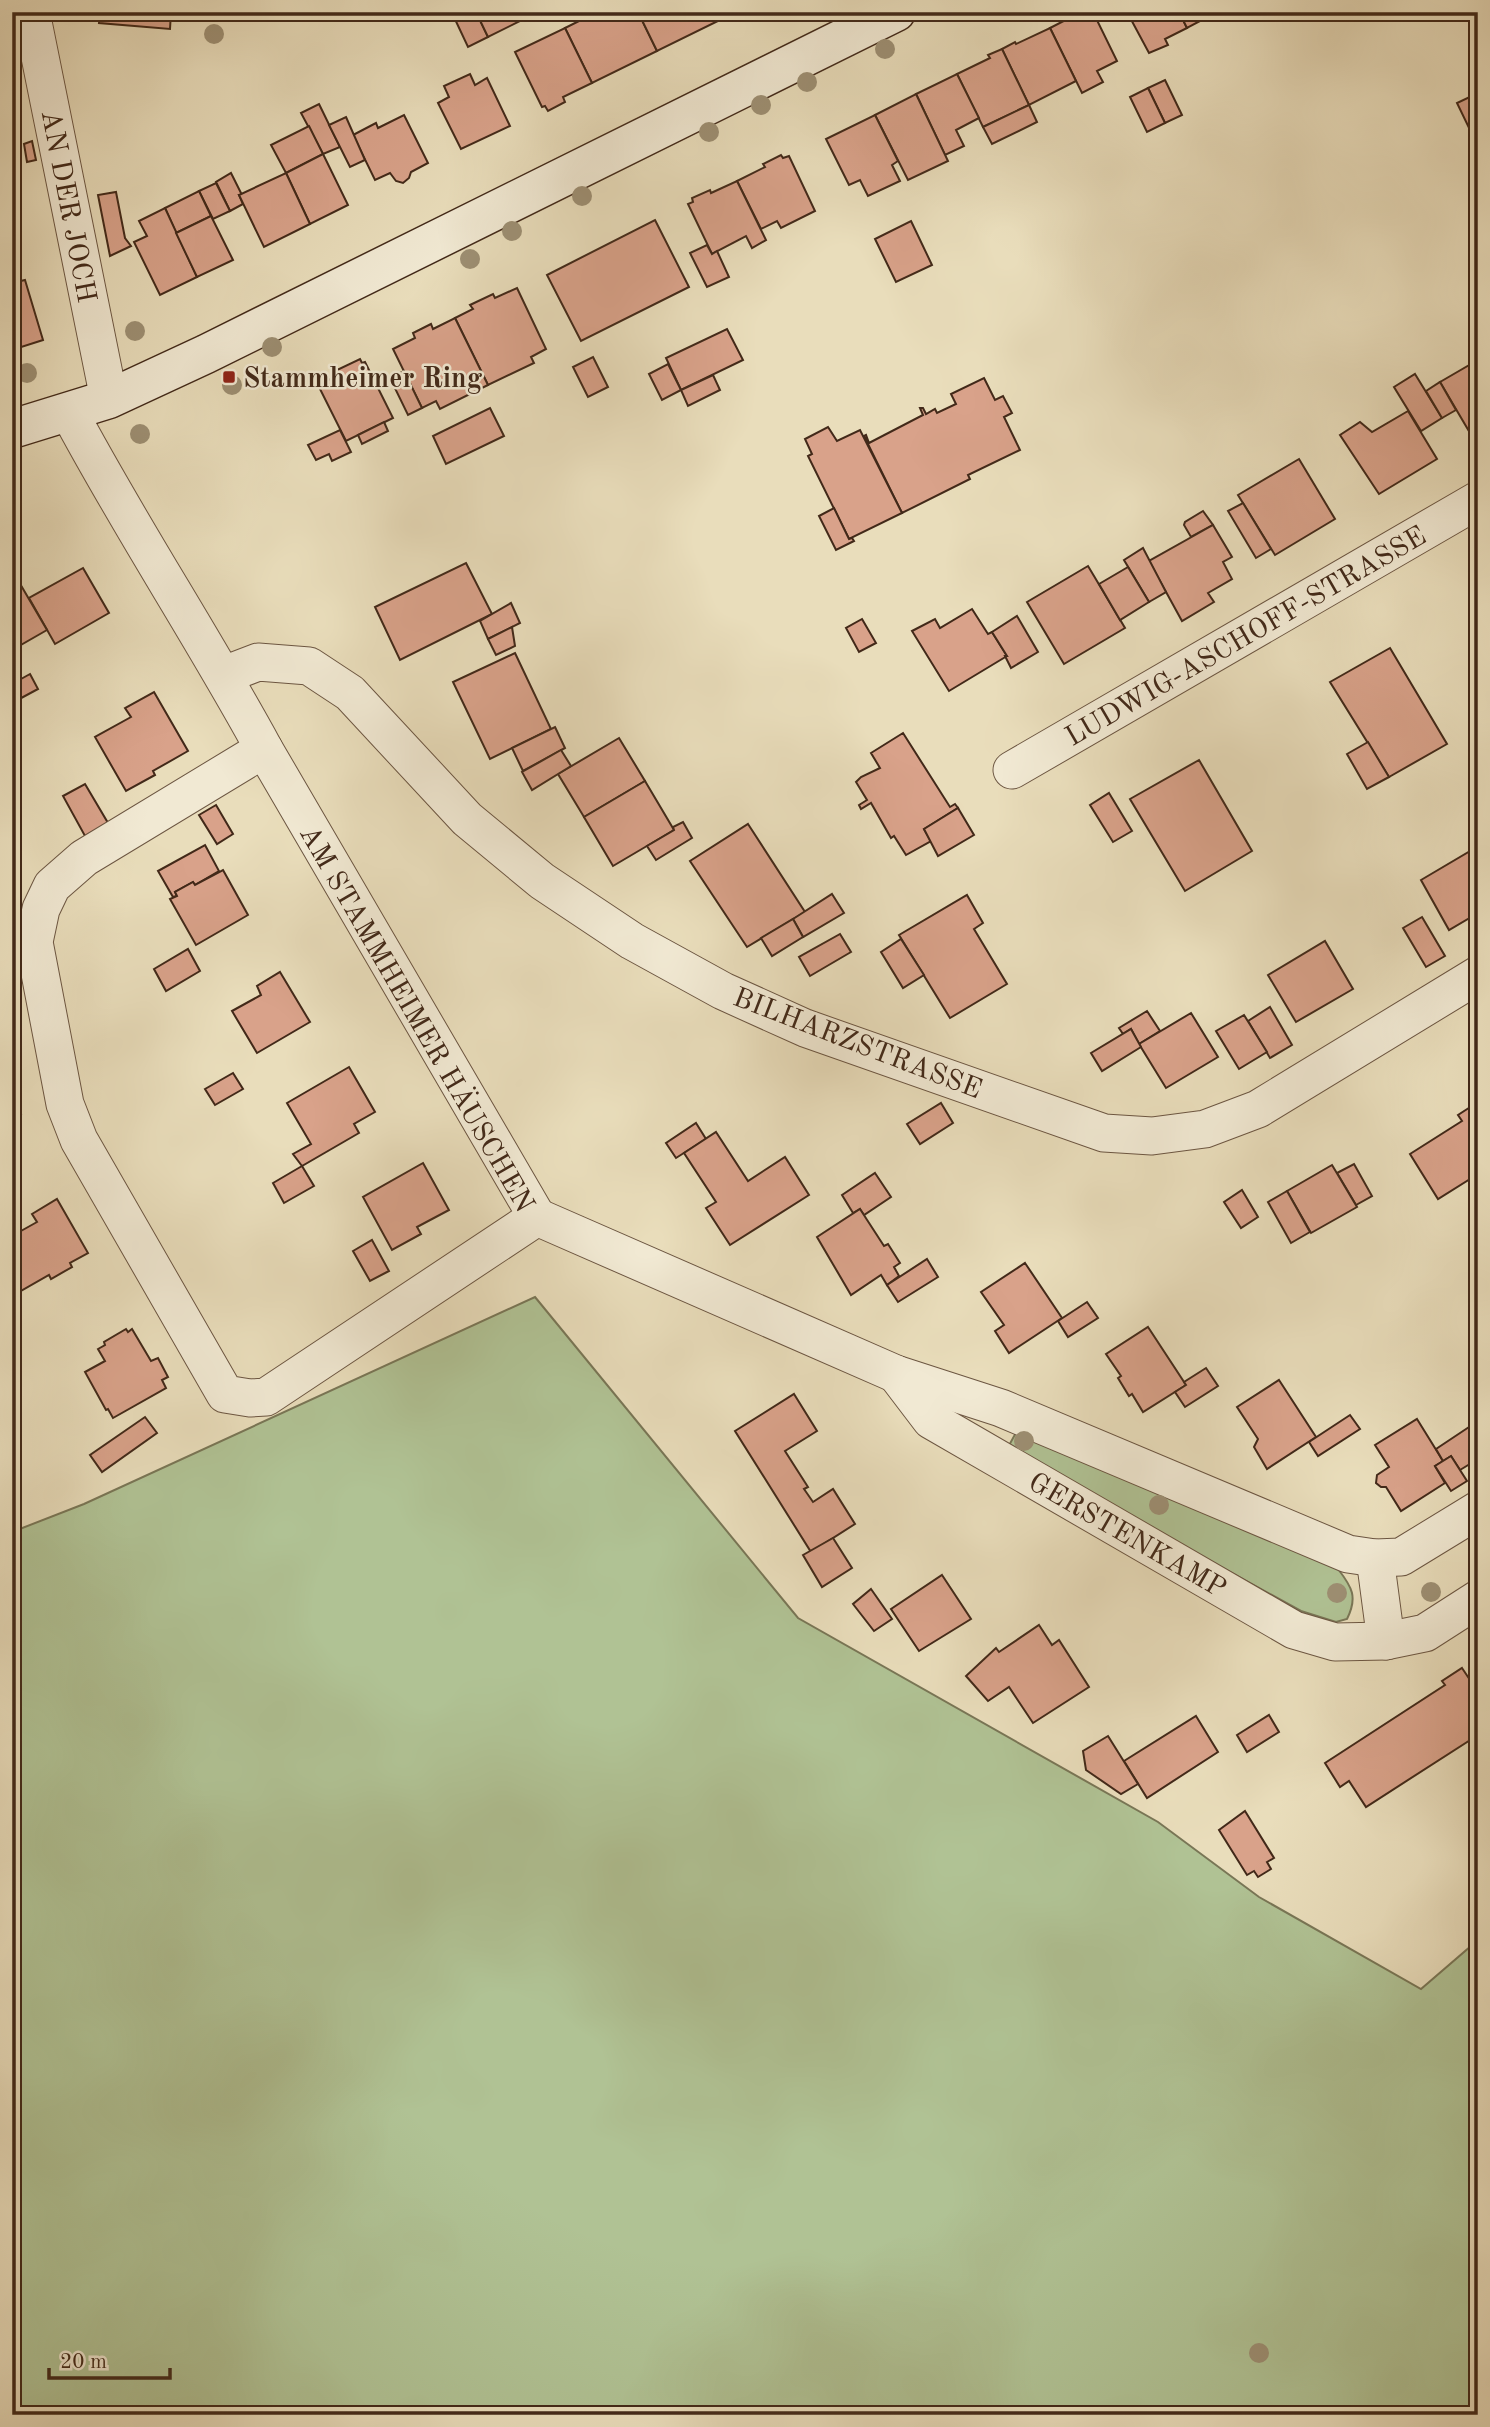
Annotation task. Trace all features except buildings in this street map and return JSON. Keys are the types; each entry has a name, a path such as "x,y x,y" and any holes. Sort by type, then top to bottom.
{"street":[{"name":"AN DER JOCH","path":"31,12 109,399"},
{"path":"12,429 109,399 206,354 879,16"},
{"name":"AM STAMMHEIMER HÄUSCHEN","path":"69,412 96,463 224,676 537,1217 266,1397 250,1398 225,1394 79,1140 65,1104 34,942 41,909 52,886 84,858 264,749"},
{"name":"LUDWIG-ASCHOFF-STRASSE","path":"1012,770 1478,500"},
{"name":"BILHARZSTRASSE","path":"224,676 258,662 309,666 350,693 467,820 542,881 632,941 723,991 805,1028 1104,1133 1152,1136 1205,1129 1258,1109 1478,975"},
{"name":"GERSTENKAMP","path":"537,1217 896,1374 1001,1408 1348,1553 1375,1558 1401,1557 1478,1510"},
{"name":"GERSTENKAMP","path":"896,1374 931,1420 1294,1630 1335,1642 1386,1641 1425,1633 1478,1599"},
{"path":"1375,1558 1386,1641"}],"green space":[{"path":"535,1297 798,1618 1158,1822 1259,1897 1421,1989 1478,1940 1478,2415 12,2415 12,1532 84,1504"},
{"path":"1018,1429 1338,1569 1352,1592 1352,1604 1347,1619 1336,1622 1301,1611 1007,1449"}],"place":[{"name":"Stammheimer Ring","path":"229,377"}]}
